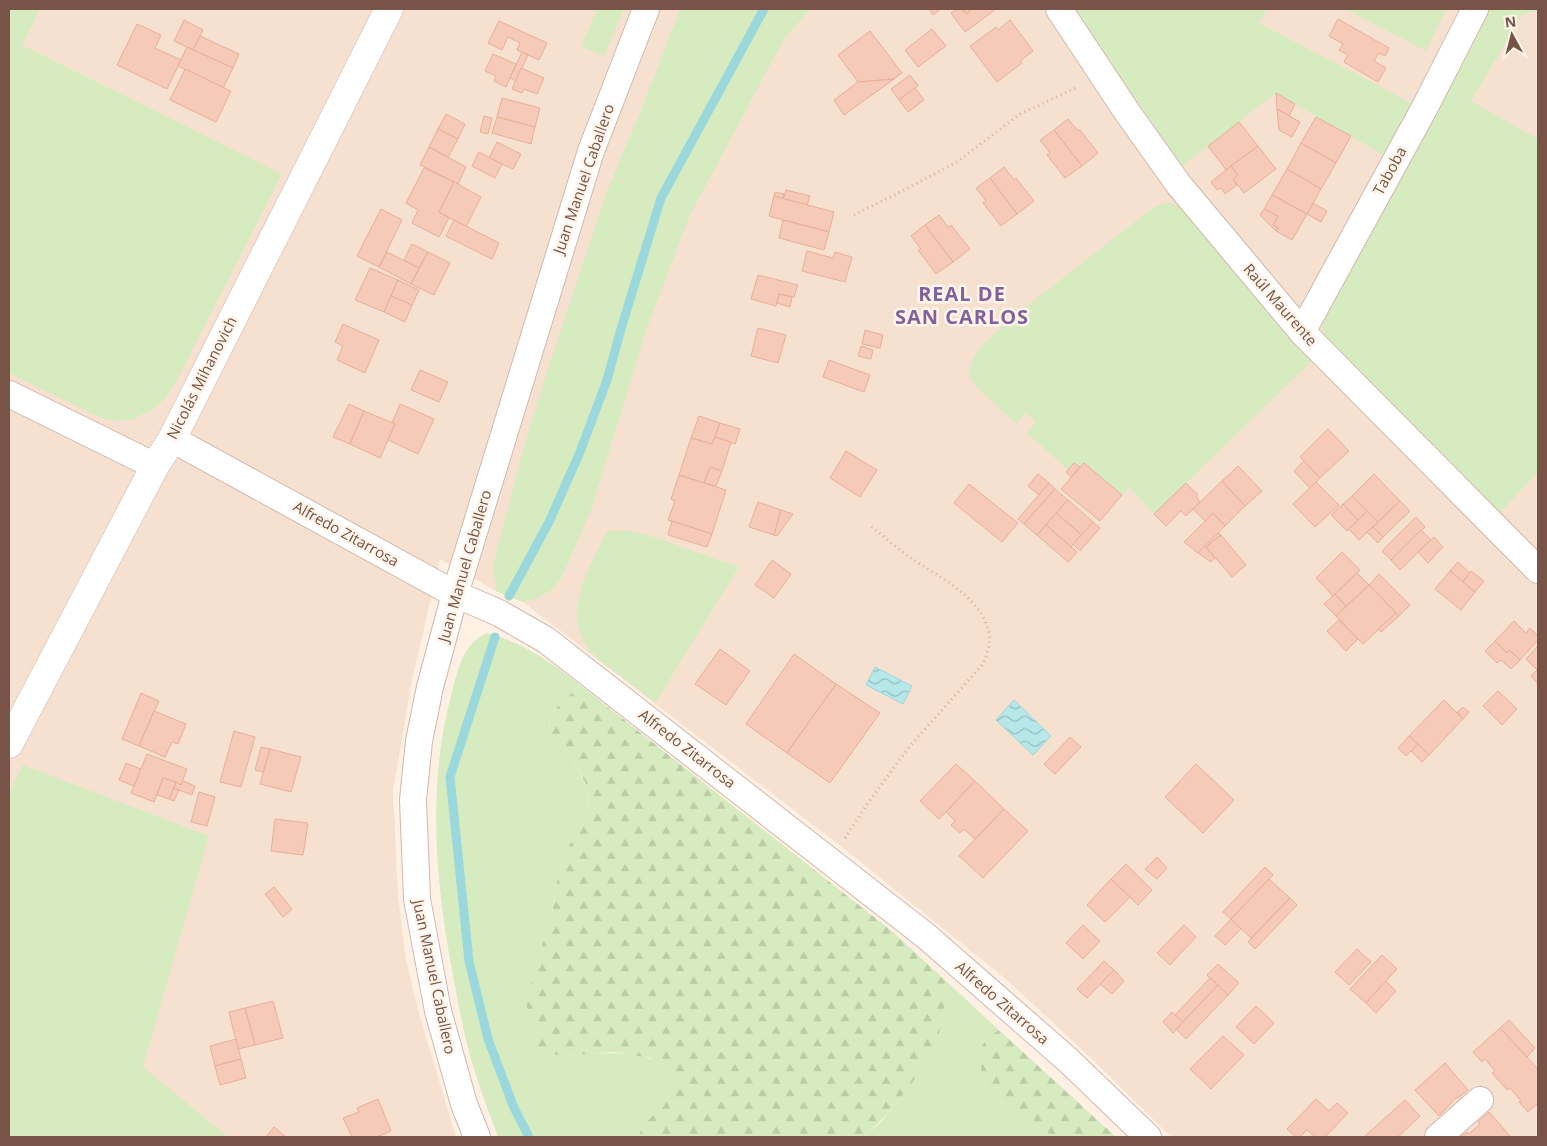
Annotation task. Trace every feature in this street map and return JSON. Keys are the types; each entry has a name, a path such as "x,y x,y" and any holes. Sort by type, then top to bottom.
{"street":[{"name":"Nicolás Mihanovich","path":"9,744 155,466 172,439 389,9"},
{"name":"Juan Manuel Caballero","path":"477,1137 457,1079 438,1011 417,899 413,800 420,740 430,687 455,594 590,151 646,9"},
{"name":"Raúl Maurente","path":"1058,9 1179,185 1302,332 1538,570"},
{"name":"Taboba","path":"1302,332 1425,107 1475,9"},
{"path":"9,394 155,466"},
{"name":"Alfredo Zitarrosa","path":"172,439 455,594 499,613 546,640 926,936 1069,1061 1148,1137"},
{"path":"1438,1137 1480,1100"}],"path":[{"path":"854,215 948,167 1020,114 1102,73"},
{"path":"832,862 847,834 909,747 983,664 990,647 989,634 983,617 974,604 959,591 908,556 871,526"}],"shaded area":[{"path":"9,9 1538,9 1538,1137 1171,1137 1092,1059 1007,980 856,858 523,602 496,591 440,559 412,680 393,791 398,896 406,959 418,1010 456,1137 9,1137"}],"green space":[{"path":"9,9 40,9 22,45 282,174 178,378 165,399 151,410 134,419 118,421 101,418 9,373"},
{"path":"597,9 624,9 604,56 581,47"},
{"path":"680,9 811,9 785,37 689,217 646,331 591,510 562,577 553,589 538,598 523,602 496,591 493,568 522,454 607,191 640,113"},
{"path":"1074,9 1267,9 1259,23 1413,104 1385,156 1276,93 1182,166"},
{"path":"1345,9 1446,9 1426,51"},
{"path":"1490,9 1538,9 1538,11 1522,15 1471,101 1538,139 1538,472 1495,518 1325,339 1323,331 1324,315 1327,307"},
{"path":"1171,203 1183,208 1312,361 1154,514 1130,488 1122,495 1084,463 1080,467 1074,463 1068,470 1027,433 1036,421 1026,413 1016,424 972,382 969,372 973,358 983,345 1010,319 1154,207"},
{"path":"607,531 630,531 645,534 739,567 655,703 596,658 583,641 578,625 580,593 585,577"},
{"path":"487,633 512,642 536,654 580,685 549,715 550,736 570,756 585,783 590,810 581,830 567,848 557,881 552,915 543,942 565,1056 605,1053 636,1055 661,1064 670,1074 673,1083 664,1106 647,1121 637,1137 498,1137 474,1069 459,1007 441,901 436,830 437,795 439,760 444,726 457,674 463,658 472,643"},
{"path":"580,685 893,932 945,980 942,1023 930,1054 899,1100 875,1127 863,1137 637,1137 647,1121 664,1106 673,1083 668,1070 650,1058 613,1052 565,1056 542,1053 533,1037 526,1002 552,915 557,881 567,848 581,830 590,810 585,782 570,756 550,736 549,715"},
{"path":"23,765 209,836 143,1067 228,1137 9,1137 9,792"},
{"path":"945,980 999,1030 987,1038 978,1052 987,1093 1054,1137 863,1137 880,1123 901,1097 942,1023"},
{"path":"999,1030 1116,1137 1054,1137 987,1093 978,1052 987,1038"}],"water":[{"path":"875,667 912,686 903,704 866,685"},
{"path":"1014,700 1051,736 1033,755 996,720"}],"building":[{"path":"929,9 941,9 933,15"},
{"path":"962,9 966,14 972,9 996,9 965,32 951,13"},
{"path":"962,9 972,9 966,14"},
{"path":"1338,19 1389,48 1385,56 1379,53 1374,61 1386,68 1378,82 1344,62 1348,55 1339,50 1343,44 1329,36"},
{"path":"184,20 203,30 193,50 174,41"},
{"path":"1010,20 1033,51 1020,61 1022,63 997,82 970,46 996,27 998,30"},
{"path":"499,21 547,43 539,60 517,50 520,43 508,37 502,50 488,43"},
{"path":"137,24 161,35 155,48 181,60 167,89 117,65"},
{"path":"932,29 946,46 918,67 905,50"},
{"path":"870,31 902,73 894,79 858,82 838,55"},
{"path":"200,36 239,54 233,68 193,50"},
{"path":"187,47 233,68 223,88 178,66"},
{"path":"522,52 528,55 516,81 510,78"},
{"path":"493,54 516,64 506,87 494,81 496,76 485,71"},
{"path":"521,68 544,78 537,94 524,89 522,93 512,89"},
{"path":"185,69 231,91 216,122 170,100"},
{"path":"910,75 918,86 899,100 891,89"},
{"path":"894,79 844,115 834,100 858,82"},
{"path":"915,88 924,100 908,112 899,100"},
{"path":"1276,93 1295,104 1289,116 1277,109"},
{"path":"502,98 540,108 535,127 497,117"},
{"path":"1277,109 1300,122 1292,137 1279,130"},
{"path":"446,114 465,124 458,139 438,129"},
{"path":"484,116 492,118 488,134 480,132"},
{"path":"497,117 535,127 531,144 492,133"},
{"path":"1316,117 1351,136 1336,163 1301,143"},
{"path":"1068,119 1078,131 1080,130 1098,153 1082,166 1054,130"},
{"path":"1239,122 1258,146 1226,170 1208,146"},
{"path":"438,129 458,139 448,157 429,147"},
{"path":"1054,130 1082,166 1065,178 1047,155 1050,153 1040,140"},
{"path":"497,142 521,154 513,169 489,158"},
{"path":"1301,143 1336,163 1321,189 1287,169"},
{"path":"1258,146 1276,169 1244,193 1233,179 1238,175 1231,166"},
{"path":"429,147 466,167 458,184 420,165"},
{"path":"479,152 502,164 495,178 472,166"},
{"path":"1231,166 1238,175 1233,179 1237,185 1225,194 1221,188 1217,190 1211,182"},
{"path":"1004,167 1014,180 1016,178 1034,201 1017,214 990,178"},
{"path":"424,168 454,182 439,212 449,218 439,237 412,223 418,210 406,203"},
{"path":"1287,169 1321,189 1307,214 1272,195"},
{"path":"990,178 1017,214 1001,226 983,203 986,201 976,188"},
{"path":"454,182 481,197 466,227 439,212"},
{"path":"786,190 810,196 807,205 783,199"},
{"path":"775,192 784,194 783,199 774,196"},
{"path":"1272,195 1307,214 1292,240 1276,231 1278,228 1273,225 1278,216 1264,209"},
{"path":"774,196 834,212 829,232 769,216"},
{"path":"1313,203 1327,211 1321,222 1307,214"},
{"path":"381,209 402,220 379,267 357,256"},
{"path":"1264,209 1278,216 1273,225 1278,228 1276,231 1260,215"},
{"path":"939,215 949,228 951,225 970,249 953,262 925,225"},
{"path":"454,220 499,243 492,259 446,236"},
{"path":"783,220 829,232 824,250 779,238"},
{"path":"925,225 953,262 936,274 918,250 921,249 911,236"},
{"path":"412,244 428,252 419,268 404,260"},
{"path":"807,251 833,258 835,252 852,257 845,282 802,271"},
{"path":"387,252 419,268 411,284 379,267"},
{"path":"428,252 450,263 434,295 411,284"},
{"path":"370,268 398,280 384,312 355,300"},
{"path":"758,275 798,285 794,297 779,294 776,306 751,299"},
{"path":"398,280 419,290 412,305 391,296"},
{"path":"779,294 792,297 790,307 777,303"},
{"path":"391,296 412,305 405,322 384,312"},
{"path":"343,324 379,340 365,373 337,360 343,346 335,342"},
{"path":"758,328 786,335 778,363 751,356"},
{"path":"865,330 883,335 880,348 862,344"},
{"path":"861,346 873,350 871,359 858,356"},
{"path":"829,360 870,375 864,392 823,377"},
{"path":"420,370 448,382 439,402 411,390"},
{"path":"349,404 364,411 350,444 333,437"},
{"path":"400,404 434,419 418,454 388,440 395,424 392,423"},
{"path":"364,411 395,424 380,458 350,444"},
{"path":"699,416 720,423 712,444 691,438"},
{"path":"720,423 740,429 735,444 715,437"},
{"path":"1328,429 1349,451 1320,478 1300,457"},
{"path":"715,437 731,442 722,471 710,467 704,483 679,475 691,438 712,444"},
{"path":"846,451 877,470 860,497 830,478"},
{"path":"1304,461 1320,478 1310,488 1294,471"},
{"path":"1074,463 1080,467 1071,477 1066,472"},
{"path":"1084,463 1122,495 1100,521 1061,489"},
{"path":"1238,466 1262,491 1245,506 1222,481"},
{"path":"710,467 722,471 716,486 704,483"},
{"path":"1038,474 1049,483 1039,495 1028,486"},
{"path":"1374,474 1400,501 1378,522 1352,496"},
{"path":"679,475 726,490 712,534 668,520 675,501 671,499"},
{"path":"1222,481 1245,506 1225,526 1213,513 1205,521 1193,509"},
{"path":"1316,482 1339,505 1315,527 1293,504"},
{"path":"1049,483 1055,489 1024,524 1018,519"},
{"path":"1186,483 1198,495 1196,497 1200,502 1186,516 1181,511 1166,526 1154,514"},
{"path":"969,484 1018,523 1002,542 954,503"},
{"path":"1055,489 1068,500 1037,535 1024,524"},
{"path":"1352,496 1367,511 1358,520 1343,504"},
{"path":"1068,500 1093,522 1082,535 1056,513"},
{"path":"1400,501 1410,511 1383,537 1373,527"},
{"path":"758,502 781,510 774,535 749,527"},
{"path":"1343,504 1358,520 1347,531 1331,515"},
{"path":"781,510 793,514 777,536 774,535"},
{"path":"1367,511 1378,522 1359,540 1349,529"},
{"path":"1056,513 1082,535 1071,547 1046,525"},
{"path":"1213,513 1225,526 1198,553 1184,542"},
{"path":"1416,517 1425,527 1391,560 1382,551"},
{"path":"672,521 712,534 707,547 668,535"},
{"path":"1093,522 1100,528 1080,551 1073,544"},
{"path":"1046,525 1077,552 1068,562 1037,535"},
{"path":"1373,527 1383,537 1378,543 1367,532"},
{"path":"1421,530 1431,540 1400,570 1391,560"},
{"path":"1218,533 1221,535 1206,547 1215,558 1211,562 1198,553"},
{"path":"1221,535 1246,565 1232,577 1206,547"},
{"path":"1434,537 1443,547 1428,563 1418,552"},
{"path":"1342,552 1360,570 1333,596 1316,578"},
{"path":"772,560 791,574 774,598 755,585"},
{"path":"1458,562 1470,573 1463,582 1450,571"},
{"path":"1450,571 1475,592 1461,610 1435,589"},
{"path":"1471,571 1484,581 1475,592 1463,582"},
{"path":"1357,573 1369,585 1346,606 1335,594"},
{"path":"1379,574 1410,605 1399,616 1369,585"},
{"path":"1369,585 1396,613 1363,644 1336,616"},
{"path":"1335,594 1346,606 1336,616 1324,604"},
{"path":"1396,613 1399,616 1381,632 1378,629"},
{"path":"1339,620 1358,639 1346,651 1327,631"},
{"path":"1514,621 1526,633 1530,628 1538,636 1538,640 1520,660 1509,650 1507,653 1495,641"},
{"path":"1495,641 1507,653 1509,650 1520,660 1511,669 1501,660 1497,663 1485,651"},
{"path":"1538,646 1538,669 1537,670 1526,659"},
{"path":"720,649 750,671 726,705 695,684"},
{"path":"794,654 836,684 787,753 746,724"},
{"path":"1538,669 1538,684 1531,676"},
{"path":"836,684 880,713 830,783 787,753"},
{"path":"1498,691 1517,709 1502,725 1483,706"},
{"path":"141,693 159,701 139,746 122,739"},
{"path":"1444,700 1463,719 1429,755 1409,736"},
{"path":"1463,707 1469,712 1463,719 1457,712"},
{"path":"154,711 186,724 178,744 172,742 165,757 139,746"},
{"path":"234,731 255,737 241,787 220,782"},
{"path":"1409,736 1418,744 1406,756 1398,748"},
{"path":"1070,737 1081,747 1055,774 1044,764"},
{"path":"1418,744 1429,755 1422,762 1411,751"},
{"path":"261,747 270,749 263,772 255,770"},
{"path":"270,749 301,757 291,792 260,784"},
{"path":"147,754 187,769 181,785 163,778 154,802 131,793"},
{"path":"126,763 141,769 134,786 119,780"},
{"path":"956,764 975,781 939,819 920,801"},
{"path":"1196,764 1234,800 1203,833 1165,797"},
{"path":"163,778 176,782 169,799 157,795"},
{"path":"183,781 195,786 192,795 174,788 176,782 181,785"},
{"path":"975,781 1004,809 975,839 964,829 960,833 951,825 955,821 946,812"},
{"path":"174,788 179,790 174,801 169,799"},
{"path":"199,792 215,797 207,826 191,822"},
{"path":"1004,809 1028,831 983,878 959,856"},
{"path":"275,819 308,823 303,855 271,851"},
{"path":"1157,857 1167,868 1157,879 1145,869"},
{"path":"1126,864 1152,890 1138,905 1111,879"},
{"path":"1265,867 1273,875 1231,919 1223,912"},
{"path":"1111,879 1130,897 1105,922 1087,905"},
{"path":"1269,879 1290,898 1251,938 1231,919"},
{"path":"274,887 292,909 283,917 265,894"},
{"path":"1290,898 1297,905 1255,949 1248,942"},
{"path":"1231,919 1241,929 1225,945 1215,936"},
{"path":"1083,925 1100,941 1083,959 1066,943"},
{"path":"1184,925 1196,937 1170,965 1157,953"},
{"path":"1357,949 1371,962 1349,985 1335,972"},
{"path":"1382,955 1397,969 1366,1003 1350,989"},
{"path":"1104,961 1114,970 1087,998 1077,989"},
{"path":"1218,964 1239,983 1228,995 1207,975"},
{"path":"1114,970 1124,981 1112,994 1100,984"},
{"path":"1210,978 1218,985 1183,1022 1175,1015"},
{"path":"1386,981 1396,991 1376,1013 1366,1003"},
{"path":"1218,985 1228,995 1186,1039 1176,1029"},
{"path":"273,1001 283,1038 255,1045 245,1008"},
{"path":"1256,1006 1274,1023 1254,1044 1236,1027"},
{"path":"245,1008 255,1045 238,1049 229,1012"},
{"path":"1172,1012 1183,1022 1173,1033 1163,1022"},
{"path":"1509,1020 1535,1048 1527,1057 1500,1028"},
{"path":"1500,1028 1538,1069 1538,1103 1528,1112 1510,1088 1507,1090 1492,1073 1495,1071 1485,1059 1482,1062 1473,1052"},
{"path":"1223,1036 1244,1055 1211,1089 1190,1069"},
{"path":"236,1039 241,1059 215,1066 210,1046"},
{"path":"241,1059 246,1078 220,1085 215,1066"},
{"path":"1445,1063 1468,1090 1457,1097 1439,1116 1415,1090"},
{"path":"378,1099 391,1131 377,1137 352,1137 343,1118 359,1112 357,1108"},
{"path":"1316,1099 1329,1111 1337,1103 1348,1113 1325,1137 1315,1137 1307,1130 1300,1137 1296,1137 1287,1129"},
{"path":"1405,1100 1420,1116 1398,1137 1364,1137"},
{"path":"1489,1112 1511,1137 1461,1137 1467,1132 1469,1134"},
{"path":"274,1127 286,1137 266,1137"}],"waterway":[{"path":"509,596 549,522 580,452 607,380 661,198 764,9"},
{"path":"495,637 450,777 469,961 488,1039 514,1108 529,1137"}],"district":[{"name":"REAL DE SAN CARLOS","path":"962,306"}]}
